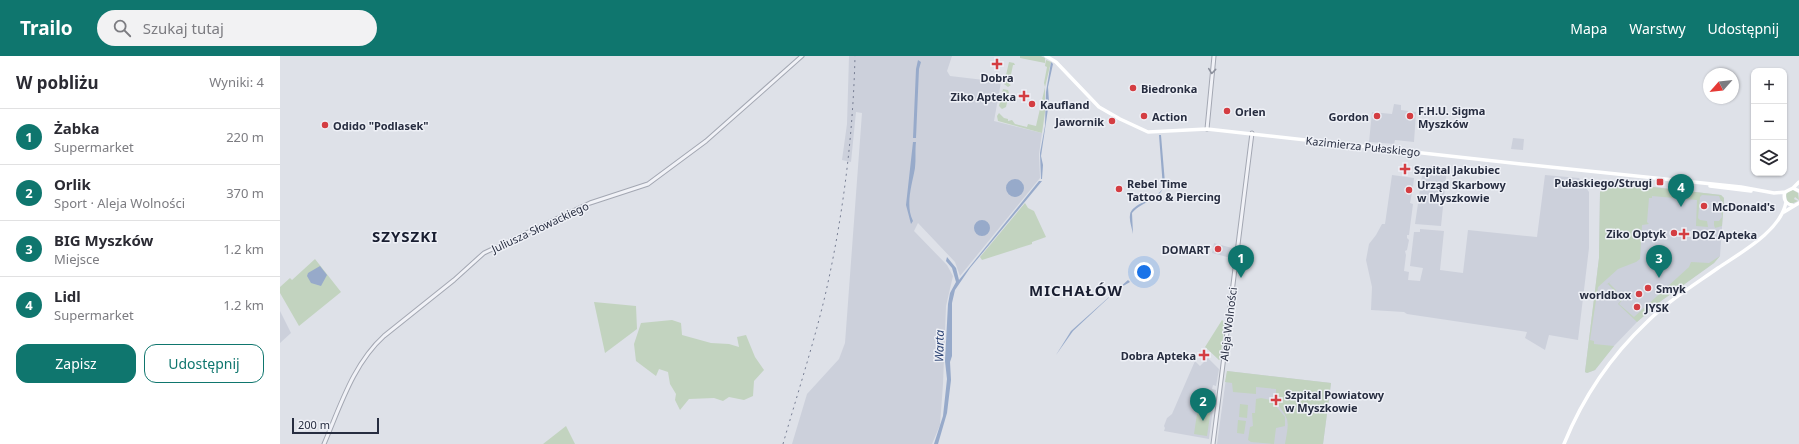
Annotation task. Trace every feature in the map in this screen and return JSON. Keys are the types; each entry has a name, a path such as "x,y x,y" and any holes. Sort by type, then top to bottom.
{"main road":[{"name":"Kazimierza Pułaskiego","path":"1048,57 1056,62 1090,98 1105,110 1148,132 1207,128 1741,187 1774,193"},
{"path":"1774,193 1785,192 1793,188 1799,182"},
{"path":"1793,188 1799,190"},
{"path":"1783,212 1785,192"},
{"path":"1774,193 1792,205"},
{"path":"1564,444 1586,396 1613,357 1627,342 1661,309 1760,239 1783,212 1799,202"}],"street":[{"name":"Juliusza Słowackiego","path":"324,444 354,376 374,346 384,336 454,280 480,256 590,203 648,184 706,141 802,56"},
{"path":"1207,128 1214,56"},
{"name":"Aleja Wolności","path":"1213,444 1252,133"}],"shaded area":[{"path":"849,56 952,56 947,71 950,76 1001,82 994,121 1042,133 1039,154 1040,178 960,276 955,262 918,223 914,231 947,265 953,276 946,306 940,425 932,444 792,444 807,394 839,359 845,343 862,113 856,112 851,162 842,160 847,124"},
{"path":"1394,104 1401,105 1401,110 1416,112 1414,142 1395,140 1394,144 1369,142 1372,112 1392,114"},
{"path":"1513,138 1524,139 1523,150 1511,149"},
{"path":"1426,166 1447,168 1441,226 1415,224 1423,169 1426,169"},
{"path":"1392,175 1414,178 1413,187 1411,187 1413,188 1410,203 1413,204 1409,235 1407,235 1409,240 1407,250 1405,251 1404,271 1409,272 1408,280 1420,281 1423,268 1410,266 1414,232 1420,232 1420,229 1444,231 1440,270 1463,273 1468,230 1537,237 1545,175 1579,178 1589,192 1589,248 1578,340 1549,335 1545,350 1525,338 1527,332 1407,314 1404,312 1371,310 1372,287 1366,260 1369,244 1382,224 1385,224"},
{"path":"1610,182 1721,195 1724,198 1720,256 1714,263 1661,301 1637,322 1614,346 1595,370 1587,373 1585,372 1599,258 1600,192"},
{"path":"1214,243 1232,248 1231,258 1212,253"},
{"path":"280,311 291,333 280,343"},
{"path":"1208,358 1219,369 1216,386 1213,385 1212,389 1216,390 1215,399 1212,398 1212,401 1214,401 1209,439 1164,431 1167,418 1172,414 1195,361 1200,366"},
{"name":"Szpital Powiatowy w Myszkowie","path":"1227,371 1331,383 1323,444 1217,444"}],"green space":[{"path":"1020,56 1041,56 1045,58 1045,63 1020,58"},
{"path":"1046,60 1051,62 1045,87 1044,83 1047,67 1045,66"},
{"path":"1009,62 1014,63 1015,65 1013,65 1009,84 1011,85 1008,87 1004,84"},
{"path":"1045,87 1045,112 1042,133 998,121 997,116 999,113 1004,118 1008,119 1008,121 1012,120 1015,124 1027,127 1028,124 1036,126"},
{"path":"1003,89 1008,90 1009,93 1006,107 1002,109 999,106"},
{"path":"1610,182 1721,195 1724,198 1722,226 1715,228 1714,225 1714,221 1719,221 1722,217 1720,203 1723,201 1721,201 1719,196 1702,195 1700,197 1698,218 1700,220 1707,221 1708,227 1696,226 1697,200 1652,196 1652,198 1649,198 1647,222 1649,224 1642,225 1640,259 1618,269 1598,287 1590,340 1594,341 1594,344 1614,346 1595,370 1587,373 1585,372 1599,258 1600,192"},
{"path":"1793,190 1798,193 1799,200 1795,197 1794,199 1798,201 1791,204 1787,201 1786,194"},
{"path":"1025,203 1028,208 1034,211 1046,237 1032,242 1032,244 982,260 980,257"},
{"path":"1720,256 1714,263 1661,301 1637,322 1618,304 1622,299 1608,284 1606,285 1611,281 1609,283 1623,299 1619,304 1634,317 1689,267 1691,262 1709,263"},
{"path":"315,259 341,292 299,326 280,293 280,287 290,278 292,280"},
{"path":"594,302 636,306 637,329 605,353"},
{"path":"672,320 681,323 682,335 711,343 729,344 739,347 737,337 746,335 755,357 764,370 754,381 753,396 744,400 729,397 723,401 714,398 689,399 680,410 675,400 676,394 670,384 668,372 659,369 656,376 636,361 634,344 641,323"},
{"path":"1222,320 1225,323 1219,360 1205,347"},
{"path":"1227,371 1331,383 1323,444 1285,444 1288,423 1274,399 1276,399 1276,389 1256,387 1256,394 1233,392 1232,383 1225,382"},
{"path":"1204,393 1212,394 1210,408 1202,407"},
{"path":"1261,398 1271,400 1285,417 1285,426 1276,428 1274,444 1251,442 1248,440 1250,427 1253,426 1252,413 1255,413 1256,399"},
{"path":"1240,404 1248,405 1247,418 1239,417"},
{"path":"1198,407 1211,409 1207,436 1194,434"},
{"path":"1238,420 1246,421 1244,434 1237,433"},
{"path":"566,426 575,444 543,444"}],"water":[{"path":"918,60 921,62 919,69 916,138 913,138 916,69"},
{"path":"1051,62 1053,64 1048,87 1049,102 1041,156 1043,165 1041,179 1040,153 1045,126 1046,92"},
{"path":"1159,135 1161,135 1165,183 1163,189 1159,194 1132,213 1133,234 1130,220 1131,211 1139,204 1155,196 1163,188"},
{"path":"913,142 916,142 915,168 909,202 913,221 911,224 906,205"},
{"path":"1015,179 1021,182 1024,188 1021,194 1015,197 1009,194 1006,188 1009,182"},
{"path":"1039,181 1042,181 970,268 955,290 952,303 952,356 950,362 951,380 947,413 938,444 934,444 943,416 947,379 945,361 948,304 950,293 956,282 952,268 946,261 947,257 956,268 959,280"},
{"path":"979,220 985,220 990,225 988,234 985,236 979,236 974,231 974,225"},
{"path":"320,266 327,275 321,286 311,283 307,276 308,273"},
{"path":"1128,280 1130,282 1118,289 1073,331 1056,355 1071,331"}],"railway":[{"path":"783,444 825,296 837,237 846,177 852,117 855,56"}],"place":[{"name":"Dobra","path":"997,64"},
{"name":"Biedronka","path":"1133,88"},
{"name":"Ziko Apteka","path":"1024,96"},
{"name":"Kaufland","path":"1032,104"},
{"name":"Orlen","path":"1227,111"},
{"name":"Action","path":"1144,116"},
{"name":"Gordon","path":"1377,116"},
{"name":"F.H.U. Sigma Myszków","path":"1410,116"},
{"name":"Jawornik","path":"1112,121"},
{"name":"Odido \"Podlasek\"","path":"325,125"},
{"name":"Szpital Jakubiec","path":"1405,169"},
{"name":"Pułaskiego/Strugi","path":"1660,182"},
{"name":"Rebel Time Tattoo & Piercing","path":"1119,189"},
{"name":"Urząd Skarbowy w Myszkowie","path":"1409,190"},
{"name":"McDonald's","path":"1704,206"},
{"name":"Lidl","path":"1681,207"},
{"name":"Ziko Optyk","path":"1674,233"},
{"name":"DOZ Apteka","path":"1684,234"},
{"name":"DOMART","path":"1218,249"},
{"name":"Żabka","path":"1241,278"},
{"name":"BIG Myszków","path":"1659,278"},
{"name":"Smyk","path":"1648,288"},
{"name":"worldbox","path":"1639,294"},
{"name":"JYSK","path":"1637,307"},
{"name":"Dobra Apteka","path":"1204,355"},
{"name":"Szpital Powiatowy w Myszkowie","path":"1276,400"},
{"name":"Orlik","path":"1203,421"}],"district":[{"name":"SZYSZKI","path":"405,236"},
{"name":"MICHAŁÓW","path":"1076,290"}],"water label":[{"name":"Warta","path":"939,346"}]}
